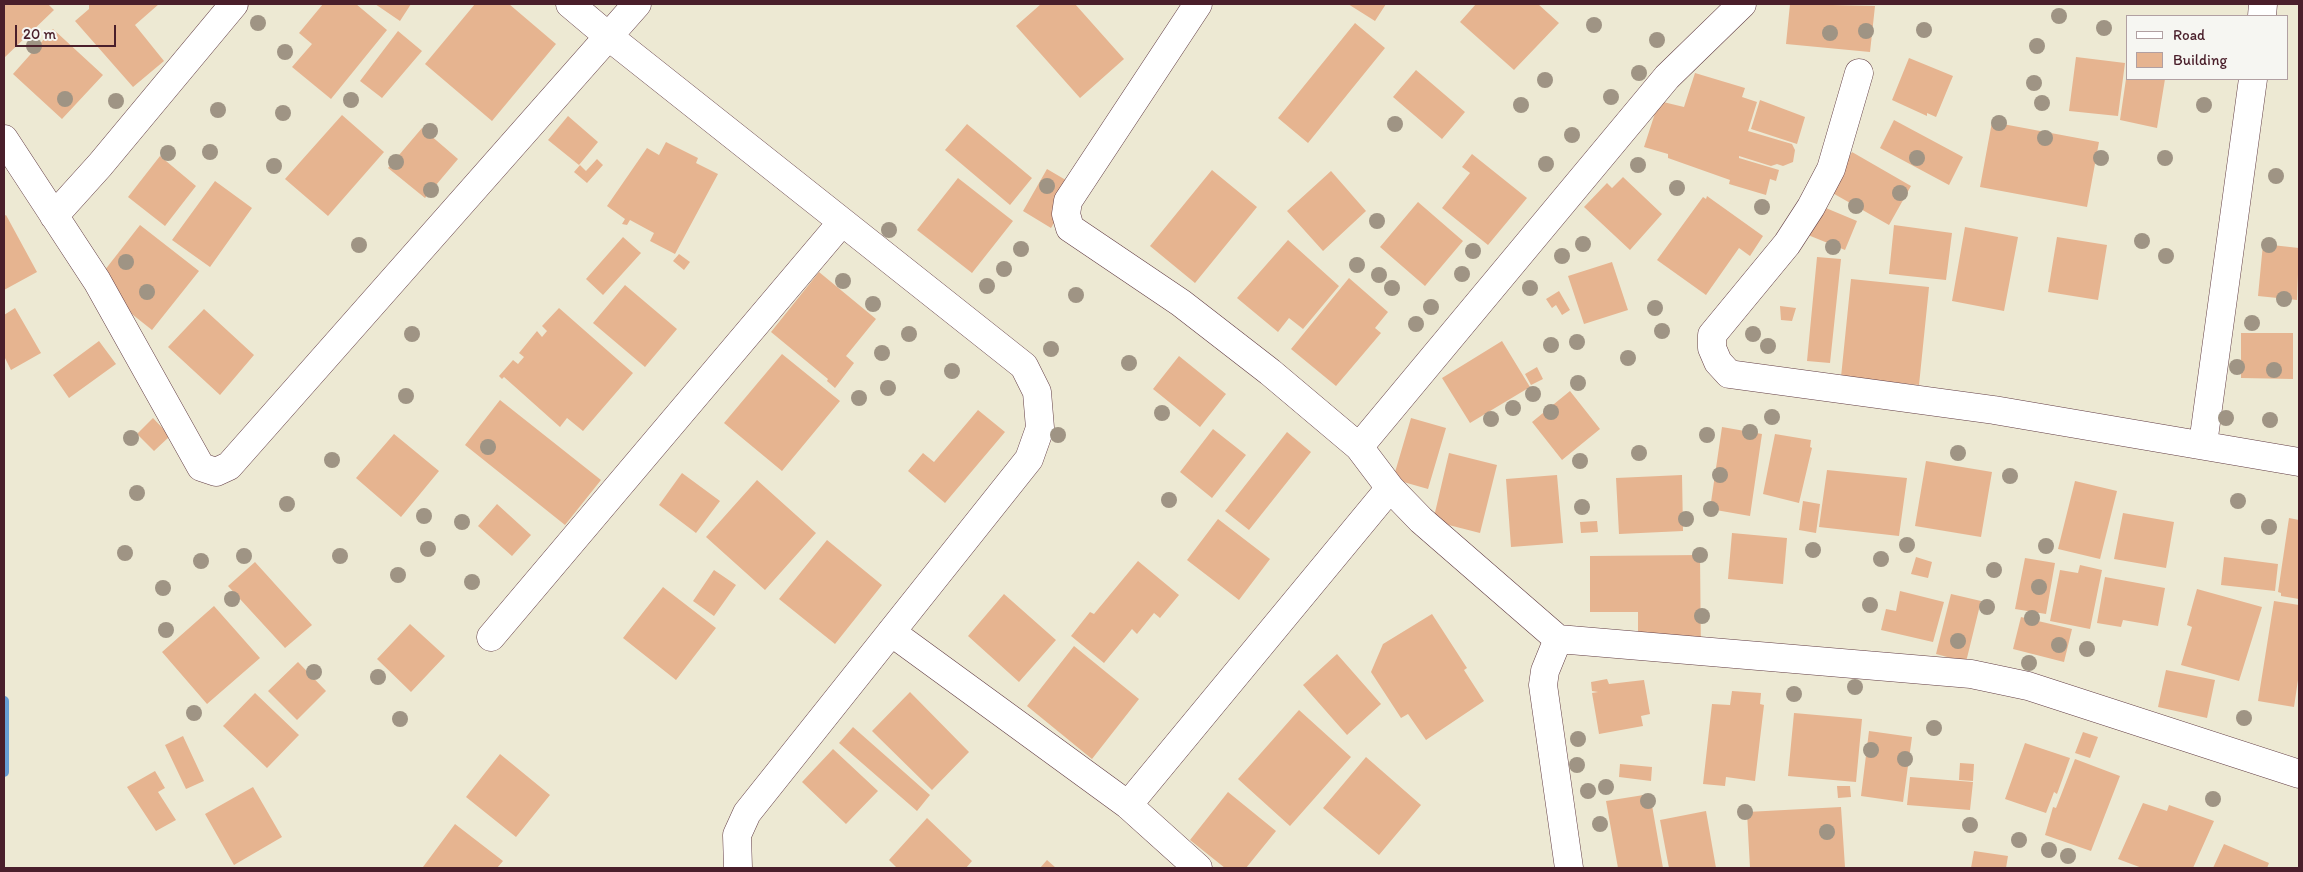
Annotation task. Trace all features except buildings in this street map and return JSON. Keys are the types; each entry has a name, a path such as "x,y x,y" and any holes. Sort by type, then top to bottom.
{"street":[{"path":"54,216 100,165 234,4"},
{"path":"570,4 1024,366 1037,392 1040,428 1029,459 747,813 737,835 738,868"},
{"path":"4,139 97,281 201,467 216,472 229,466 637,4"},
{"path":"1198,4 1068,201 1066,214 1070,228 1181,303 1270,372 1359,447 1390,488 1421,520 1558,639 1971,674 2028,686 2299,774"},
{"path":"1359,447 1667,77 1742,4"},
{"path":"1859,73 1831,169 1811,208 1787,244 1712,335 1712,348 1718,362 1729,374 1994,410 2203,444 2299,462"},
{"path":"2203,444 2253,80"},
{"path":"491,636 842,222"},
{"path":"1128,805 1390,488"},
{"path":"892,632 1128,805 1198,868"},
{"path":"1558,639 1545,671 1543,685 1569,868"}],"waterway":[{"path":"4,701 4,772"}]}
